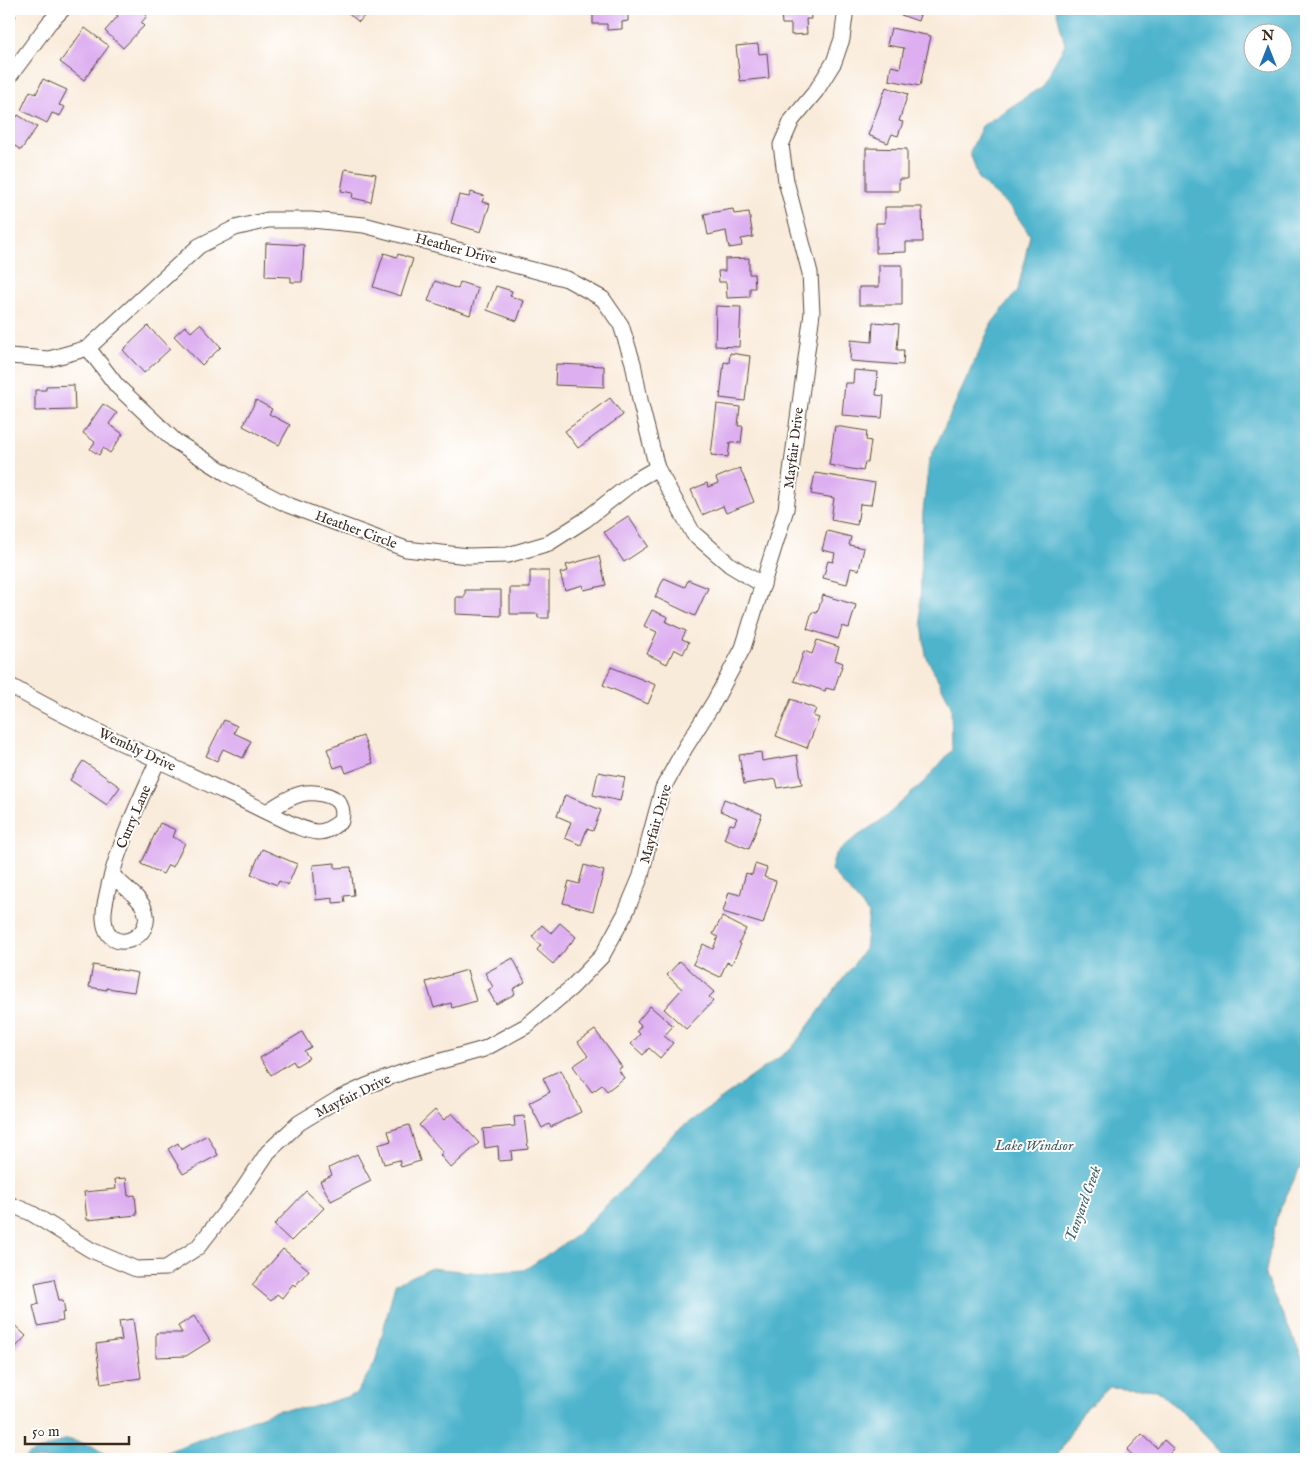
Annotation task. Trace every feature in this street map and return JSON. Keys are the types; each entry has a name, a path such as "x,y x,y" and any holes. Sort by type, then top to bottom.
{"street":[{"path":"9,77 49,23 63,9"},
{"name":"Mayfair Drive","path":"9,1204 31,1213 90,1250 136,1269 166,1268 198,1248 237,1198 268,1152 299,1123 340,1098 366,1086 409,1070 484,1048 526,1026 571,988 602,956 621,922 641,876 663,788 714,702 743,648 786,508 812,313 810,273 786,181 781,145 792,120 816,91 834,62 842,39 845,16 842,9"},
{"name":"Heather Drive","path":"9,356 49,358 88,348 199,246 235,228 268,220 311,220 364,225 567,279 603,300 621,325 633,363 641,405 657,468 693,533 730,564 763,586"},
{"name":"Heather Circle","path":"88,348 117,386 175,441 190,451 229,475 288,505 406,549 468,556 508,555 549,543 585,520 636,480 657,468"},
{"name":"Wembly Drive","path":"9,685 62,714 267,812"},
{"name":"Curry Lane","path":"112,875 130,821 158,760"}],"water":[{"name":"Lake Windsor","path":"1056,9 1306,9 1306,1155 1277,1215 1265,1276 1306,1366 1306,1459 1228,1459 1196,1425 1157,1390 1110,1387 1082,1412 1055,1459 148,1459 278,1410 310,1408 356,1394 375,1363 395,1284 431,1268 481,1273 524,1270 573,1238 633,1179 674,1133 792,1048 865,949 869,914 831,870 835,855 852,840 884,818 926,780 952,750 951,705 926,656 920,608 923,512 929,461 992,323 1018,290 1030,235 1012,209 979,180 970,152 982,126 1041,87 1065,45"},
{"path":"67,1439 92,1446 113,1459 23,1459 28,1455"}],"building":[{"path":"9,9 14,9 11,13 16,16 9,27"},
{"path":"114,9 139,9 147,16 141,23 144,26 123,48 105,31 118,16 112,11"},
{"path":"343,9 370,9 359,22"},
{"path":"593,9 628,9 628,21 622,22 622,29 607,30 607,24 593,24"},
{"path":"784,9 810,9 811,19 806,19 807,34 791,35 791,24 782,24 781,14 784,14"},
{"path":"903,9 922,9 918,21 901,15"},
{"path":"85,28 109,46 84,80 60,62"},
{"path":"891,28 931,36 920,86 889,80 891,66 900,68 904,48 887,45"},
{"path":"758,44 759,54 767,53 769,78 740,81 736,46"},
{"path":"43,79 67,90 59,105 65,107 60,116 52,113 47,123 21,110 30,91 36,94"},
{"path":"886,87 908,94 899,121 903,122 898,136 892,134 888,143 868,135"},
{"path":"18,115 37,127 21,150 15,146 9,157 9,128"},
{"path":"866,148 907,149 907,179 899,179 899,191 866,191"},
{"path":"9,167 15,170 9,182"},
{"path":"345,169 376,174 371,202 352,198 353,193 341,191"},
{"path":"471,192 484,196 482,202 490,204 481,232 451,223 459,195 469,197"},
{"path":"885,207 922,207 923,242 906,242 906,252 876,253 876,223 885,223"},
{"path":"733,209 734,214 749,212 753,237 741,239 742,246 729,248 726,231 708,235 704,214"},
{"path":"266,243 304,245 302,282 291,282 291,277 265,276"},
{"path":"384,253 397,257 398,254 413,259 401,296 373,287"},
{"path":"749,258 749,274 754,274 755,288 750,288 750,297 727,298 726,282 719,282 718,271 725,271 725,259"},
{"path":"879,265 902,265 902,305 859,305 859,287 879,287"},
{"path":"435,281 458,289 460,282 478,288 470,315 428,301"},
{"path":"496,286 512,291 510,296 524,301 517,321 487,310"},
{"path":"716,306 741,307 739,347 715,346"},
{"path":"873,322 899,324 897,350 904,350 903,365 850,361 851,340 872,342"},
{"path":"200,324 221,347 202,365 174,336 185,326 191,332"},
{"path":"148,326 170,349 144,373 123,350"},
{"path":"730,353 750,356 745,401 720,398 724,362 729,363"},
{"path":"556,364 604,366 604,387 555,385"},
{"path":"854,370 878,372 876,395 884,396 882,418 842,415 845,383 853,383"},
{"path":"74,385 75,410 35,411 35,390 46,390 46,386"},
{"path":"610,398 623,415 578,448 565,431"},
{"path":"256,400 272,409 269,414 290,425 279,445 243,426"},
{"path":"103,404 117,413 109,424 123,434 110,453 103,448 99,455 90,449 95,442 83,433"},
{"path":"717,404 740,407 738,426 743,426 741,443 730,442 728,457 711,455"},
{"path":"835,426 867,431 866,440 871,441 868,462 865,462 863,471 829,465"},
{"path":"740,468 754,502 726,513 723,506 702,515 691,490 707,483 708,487 718,483 716,478"},
{"path":"815,473 875,483 871,505 860,504 857,525 831,520 834,498 811,494"},
{"path":"628,516 648,546 624,562 604,532"},
{"path":"827,531 851,537 849,545 864,548 859,570 851,568 847,584 823,578 828,561 833,562 835,553 822,550"},
{"path":"599,556 606,585 584,590 583,585 565,590 560,573 568,571 566,565"},
{"path":"530,571 549,571 549,618 538,618 538,614 510,614 510,588 530,588"},
{"path":"664,578 685,587 688,580 708,588 695,616 655,597"},
{"path":"465,590 501,590 501,616 456,614 456,597 465,597"},
{"path":"823,595 856,605 849,628 842,626 838,639 807,629 812,612 817,613"},
{"path":"652,610 668,617 666,622 686,631 682,639 689,642 683,654 674,649 667,664 647,654 657,632 644,626"},
{"path":"817,640 839,647 835,660 843,663 834,690 826,688 825,691 794,681 804,651 812,654"},
{"path":"611,667 656,685 648,704 603,685"},
{"path":"791,699 816,709 813,716 819,718 807,748 776,736"},
{"path":"224,720 237,726 234,733 251,741 243,758 223,749 217,761 206,756"},
{"path":"363,736 373,763 346,773 343,765 334,768 327,749"},
{"path":"761,752 762,761 797,755 802,784 778,788 776,779 744,784 739,755"},
{"path":"83,761 120,787 107,805 70,780"},
{"path":"598,772 625,777 620,801 593,795"},
{"path":"565,795 601,810 593,831 587,829 581,845 565,838 571,822 557,816"},
{"path":"724,799 762,814 749,849 724,839 730,824 734,825 737,818 720,811"},
{"path":"160,823 176,830 173,837 185,843 173,867 168,865 163,874 141,864"},
{"path":"262,849 297,864 288,885 279,881 277,885 251,874"},
{"path":"335,863 335,868 351,867 354,895 344,896 345,902 333,903 333,898 316,900 313,865"},
{"path":"755,864 767,868 764,877 776,881 763,924 723,912 729,892 740,895 746,873 752,875"},
{"path":"584,865 604,871 593,911 563,903 569,881 579,884"},
{"path":"722,917 746,929 732,964 727,962 720,977 693,964 703,944 713,949 718,937 713,934"},
{"path":"560,923 576,937 553,964 537,950 541,945 532,937 542,925 551,933"},
{"path":"513,958 525,982 513,989 515,994 496,1004 488,990 493,987 485,973"},
{"path":"680,961 714,992 709,997 713,1001 686,1029 664,1009 682,989 667,975"},
{"path":"93,965 138,973 134,992 89,987"},
{"path":"467,970 476,1001 452,1008 451,1003 434,1008 426,982"},
{"path":"650,1006 673,1026 664,1036 673,1043 660,1058 649,1048 643,1055 631,1044 640,1034 637,1031 641,1026 637,1022"},
{"path":"595,1030 622,1067 618,1069 624,1078 607,1091 602,1085 592,1092 573,1066 588,1056 578,1042"},
{"path":"302,1032 311,1047 304,1051 309,1058 296,1066 293,1061 271,1075 260,1058"},
{"path":"561,1070 581,1112 551,1127 549,1124 542,1128 529,1103 550,1092 543,1078"},
{"path":"435,1110 444,1120 452,1113 479,1143 451,1168 440,1155 443,1152 419,1125"},
{"path":"524,1116 528,1149 511,1151 512,1160 499,1161 498,1146 485,1148 483,1129 515,1126 514,1117"},
{"path":"409,1125 420,1161 401,1167 399,1160 384,1164 378,1145 391,1141 388,1131"},
{"path":"207,1135 218,1155 183,1174 168,1149 178,1143 181,1150"},
{"path":"357,1154 371,1181 331,1201 320,1181 332,1175 329,1168"},
{"path":"126,1178 128,1196 135,1195 137,1215 87,1220 84,1192 116,1189 115,1179"},
{"path":"306,1191 324,1208 291,1241 274,1225"},
{"path":"283,1249 309,1270 295,1286 293,1284 282,1298 277,1294 271,1301 252,1285"},
{"path":"54,1279 59,1300 63,1300 65,1312 62,1313 63,1321 38,1326 33,1306 39,1304 35,1283"},
{"path":"194,1316 210,1341 186,1356 156,1357 156,1333 182,1333 178,1326"},
{"path":"133,1319 141,1378 101,1384 96,1344 122,1340 119,1321"},
{"path":"9,1320 26,1336 9,1355"},
{"path":"1142,1434 1157,1448 1164,1440 1174,1449 1167,1456 1169,1459 1137,1459 1127,1450"}],"water label":[{"name":"Tanyard Creek","path":"1083,1204"}]}
